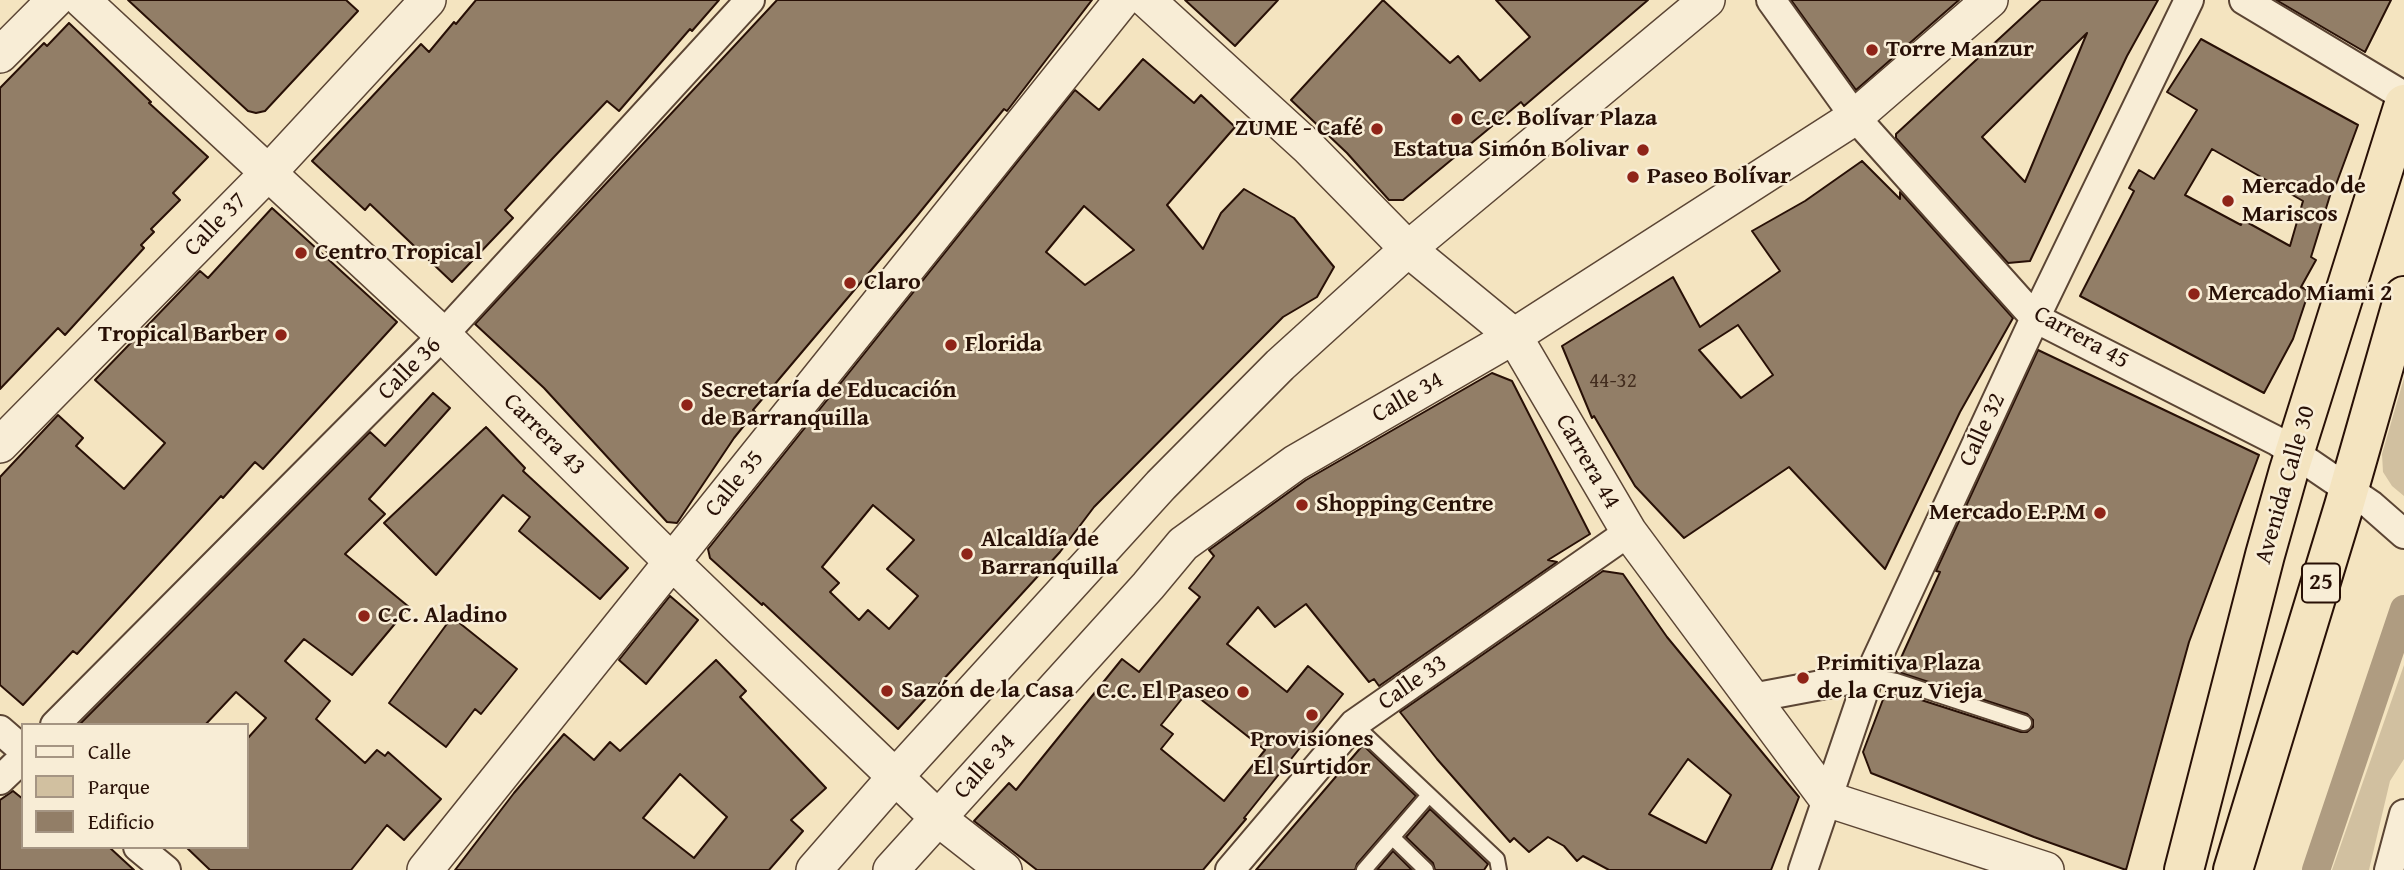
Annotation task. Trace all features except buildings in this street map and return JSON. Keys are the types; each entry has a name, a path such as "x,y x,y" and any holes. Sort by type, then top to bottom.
{"highway":[{"name":"Avenida Calle 30","path":"2184,870 2265,555 2404,104"},
{"name":"25","path":"2233,870 2349,490 2404,296"}],"street":[{"path":"0,55 55,0"},
{"name":"Carrera 43","path":"82,0 443,335 672,562 939,819 1004,870"},
{"name":"Calle 37","path":"0,445 268,173 428,0"},
{"name":"Calle 36","path":"57,723 443,335 750,0"},
{"name":"Calle 35","path":"425,870 1122,0"},
{"name":"Carrera 44","path":"1147,0 1308,147 1408,249 1514,336 1629,532 1827,799"},
{"path":"814,870 1161,485 1280,365 1408,249 1707,0"},
{"name":"Carrera 45","path":"1771,0 1855,117 2035,318 2277,441 2371,505 2404,534"},
{"name":"Calle 34","path":"891,870 1183,544 1294,463 1514,336 1855,117 1990,0"},
{"name":"Calle 32","path":"1803,870 1870,676 2035,318 2189,0"},
{"path":"2244,0 2404,96"},
{"name":"Calle 33","path":"1230,870 1354,724 1629,532"},
{"path":"1752,698 1870,676"},
{"path":"0,730 21,748"},
{"path":"0,780 21,760"},
{"path":"1827,799 2046,870"},
{"path":"2389,870 2404,814"},
{"path":"140,849 166,870"}],"lane":[{"path":"1870,676 1896,681 2024,723"},
{"path":"1354,724 1497,859 1499,870"},
{"path":"1364,870 1429,795"},
{"path":"1393,838 1426,870"}],"green space":[{"path":"2404,378 2404,496 2392,486 2383,472 2382,454"},
{"path":"2404,665 2404,759 2390,781 2369,870 2332,870"}],"waterway":[{"path":"2316,870 2404,609"}],"place":[{"name":"Torre Manzur","path":"1872,50"},
{"name":"C.C. Bolívar Plaza","path":"1457,119"},
{"name":"ZUME - Café","path":"1377,129"},
{"name":"Estatua Simón Bolivar","path":"1643,150"},
{"name":"Paseo Bolívar","path":"1633,177"},
{"name":"Mercado de Mariscos","path":"2228,201"},
{"name":"Centro Tropical","path":"301,253"},
{"name":"Claro","path":"850,283"},
{"name":"Mercado Miami 2","path":"2194,294"},
{"name":"Tropical Barber","path":"281,335"},
{"name":"Florida","path":"951,345"},
{"name":"Secretaría de Educación de Barranquilla","path":"687,405"},
{"name":"Shopping Centre","path":"1302,505"},
{"name":"Mercado E.P.M","path":"2100,513"},
{"name":"Alcaldía de Barranquilla","path":"967,554"},
{"name":"C.C. Aladino","path":"364,616"},
{"name":"Primitiva Plaza de la Cruz Vieja","path":"1803,678"},
{"name":"Sazón de la Casa","path":"887,691"},
{"name":"C.C. El Paseo","path":"1243,692"},
{"name":"Provisiones El Surtidor","path":"1312,715"}]}
